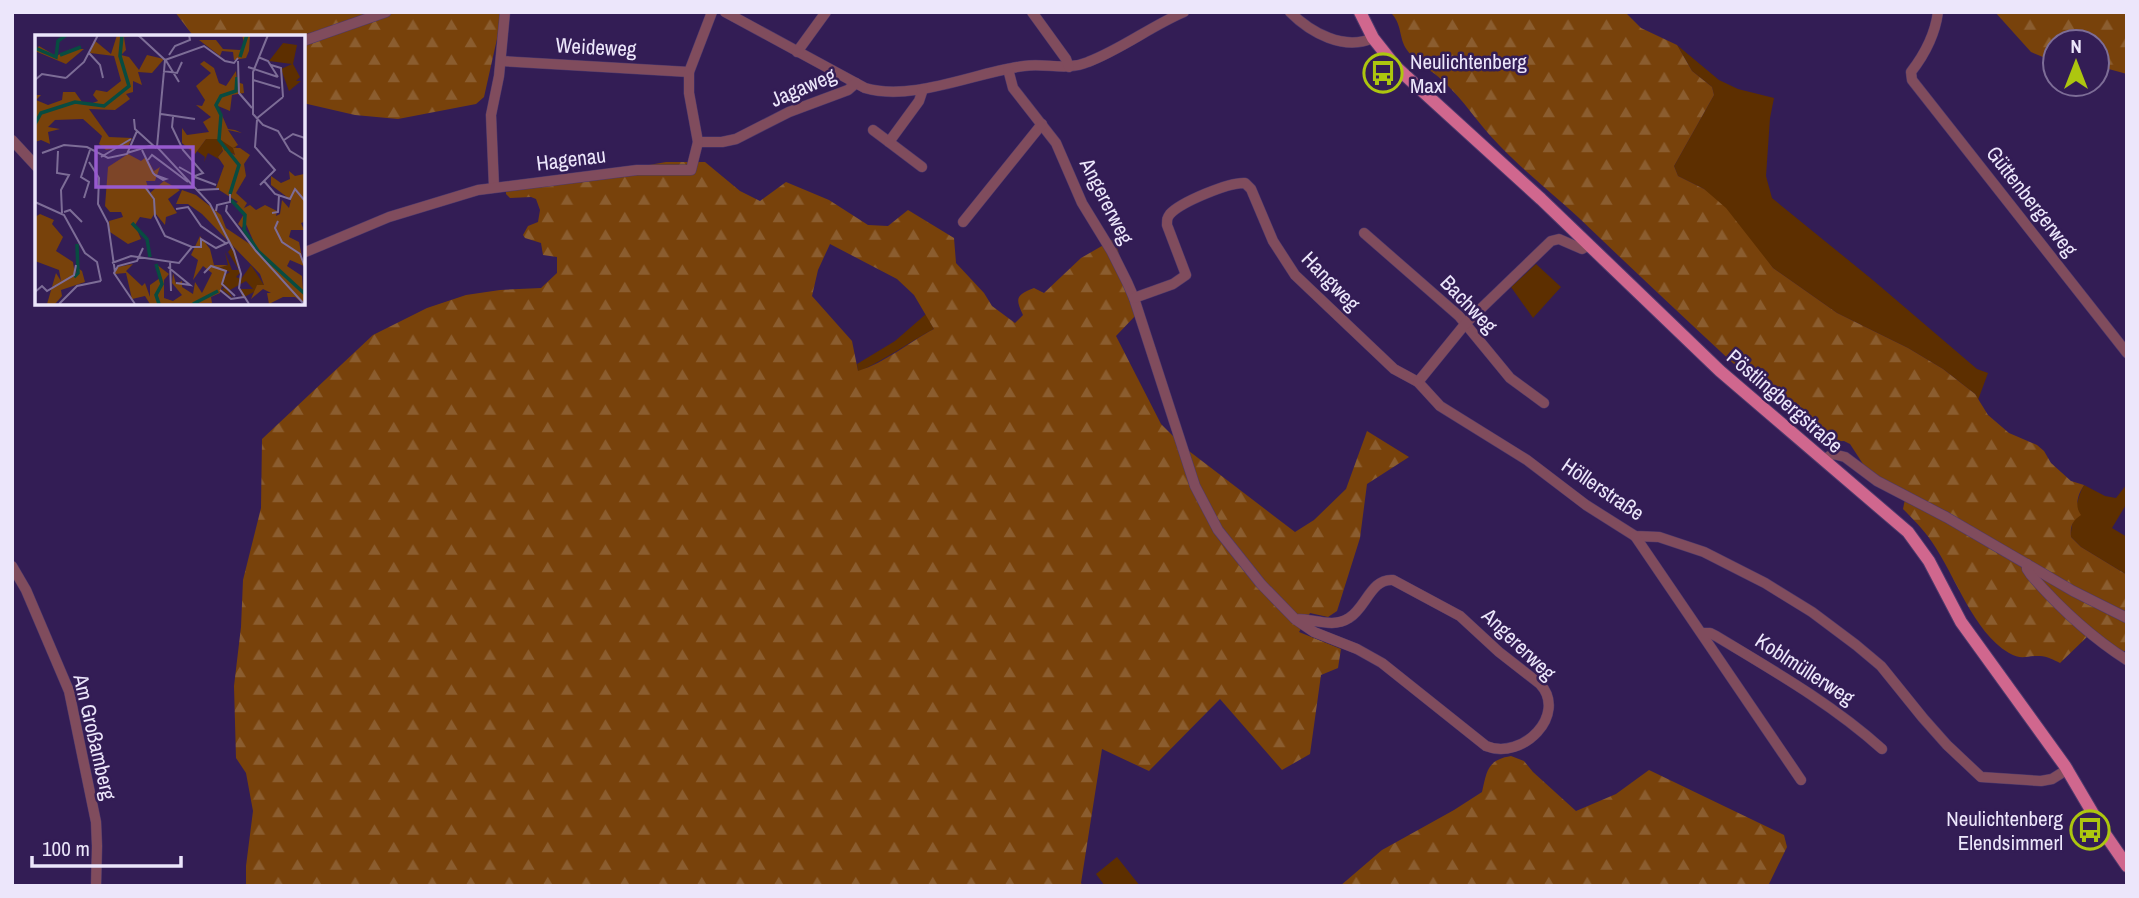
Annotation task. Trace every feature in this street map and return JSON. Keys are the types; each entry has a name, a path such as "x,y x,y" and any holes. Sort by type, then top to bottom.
{"main road":[{"name":"Pöstlingbergstraße","path":"1360,12 1374,38 1396,67 1589,245 1720,371 1896,520 1916,541 1961,622 2068,769 2105,834 2127,866"}],"street":[{"path":"304,41 386,12"},
{"path":"494,187 491,116 501,61 505,12"},
{"path":"698,142 689,93 689,72 712,12"},
{"path":"725,12 856,83"},
{"path":"797,52 826,12"},
{"path":"1032,12 1069,67"},
{"path":"1008,69 1030,65 1069,67 1095,59 1184,12"},
{"path":"1290,12 1310,28 1336,41 1361,43 1374,38"},
{"name":"Güttenbergerweg","path":"1938,12 1930,41 1911,72 1912,80 2127,353"},
{"name":"Weideweg","path":"501,61 689,72"},
{"name":"Jagaweg","path":"698,142 736,139 789,112 848,90 856,83 876,90 923,89 1008,69"},
{"name":"Angererweg","path":"1008,69 1013,88 1056,143 1077,194 1135,298 1200,500 1219,530 1261,584 1295,619 1314,632 1357,649 1382,663 1486,746 1499,749 1516,747 1535,736 1545,720 1548,702 1540,684 1499,652 1461,616 1393,580 1378,583 1360,609 1348,620 1332,623 1295,619"},
{"path":"889,142 919,102 923,89"},
{"path":"963,222 1042,124"},
{"path":"873,130 922,167"},
{"path":"12,140 35,165"},
{"name":"Hagenau","path":"304,253 389,217 494,187 637,170 691,170 698,142"},
{"name":"Angererweg","path":"1135,298 1173,284 1186,275 1167,225 1172,212 1205,193 1245,183"},
{"name":"Hangweg","path":"1245,183 1251,189 1273,241 1295,275 1394,369 1418,382"},
{"name":"Bachweg","path":"1364,233 1466,323 1510,378 1544,403"},
{"path":"1418,382 1466,323 1551,241 1559,239 1582,249 1589,245"},
{"name":"Höllerstraße","path":"1418,382 1440,406 1527,460 1586,505 1635,536 1659,537 1704,552 1765,583 1812,612 1881,666 1947,745 1981,778 2045,781 2068,769"},
{"path":"1823,460 1833,454 1844,457 1877,481 1946,516 2083,596 2127,618"},
{"path":"1635,536 1801,780"},
{"path":"2027,564 2031,575 2053,598 2094,636 2127,660"},
{"name":"Am Großamberg","path":"12,566 26,590 69,691 96,822 96,886"},
{"name":"Koblmüllerweg","path":"1702,633 1716,636 1771,669 1847,718 1882,749"}],"shaded area":[{"path":"1677,45 1719,80 1738,89 1774,98 1766,176 1772,198 1977,369 1988,373 1978,400 1975,394 1943,369 1908,348 1837,313 1773,268 1704,189 1678,176 1674,166 1714,95 1712,87 1692,71"},
{"path":"1536,264 1561,287 1533,318 1511,287"},
{"path":"926,314 934,329 858,372 857,364 895,341"},
{"path":"2127,484 2127,503 2112,528 2127,537 2127,575 2081,547 2071,537 2075,510 2084,485 2105,496 2116,498"},
{"path":"1117,857 1140,886 1105,886 1096,874"}],"green space":[{"path":"175,12 503,12 484,97 476,104 398,119 355,115 304,103 304,35 192,35"},
{"path":"1390,12 1625,12 1641,28 1677,45 1692,71 1712,87 1714,95 1674,166 1678,176 1704,189 1726,208 1773,268 1837,313 1908,348 1943,369 1975,394 1988,415 2009,433 2037,445 2051,463 2071,481 2084,485 2078,500 2081,515 2072,524 2071,537 2081,547 2127,575 2127,648 2123,653 2089,635 2060,663 2043,656 2018,657 1996,644 1975,617 1932,542 1903,509 1905,499 1865,467 1850,444 1844,441 1823,442 1808,432 1518,164 1451,88 1410,55 1397,21"},
{"path":"1995,12 2127,12 2127,74 2111,70 2111,28 2041,28 2041,56 2031,52"},
{"path":"666,162 705,162 740,191 760,201 786,182 829,200 868,225 888,226 908,210 954,238 956,263 984,293 992,306 1015,323 1023,315 1018,301 1020,295 1034,288 1044,293 1081,258 1114,239 1134,298 1136,315 1116,336 1161,424 1185,448 1295,532 1314,520 1346,489 1367,431 1409,457 1367,484 1360,538 1337,611 1328,617 1310,613 1299,632 1341,649 1338,668 1321,675 1310,754 1282,770 1220,699 1149,771 1102,749 1081,883 1083,886 246,886 253,811 246,773 236,758 234,686 243,580 261,508 262,439 373,335 427,308 466,295 541,288 557,273 557,257 543,255 541,243 523,235 528,226 538,222 540,210 536,199 510,198 506,190","holes":["830,244 897,279 914,295 934,329 887,358 858,371 852,341 812,296 818,270"]},
{"path":"1511,756 1524,761 1576,811 1616,794 1649,770 1784,835 1787,847 1768,886 1340,886 1382,850 1482,792 1489,768 1497,760"}],"place":[{"name":"Neulichtenberg Maxl","path":"1383,73"},
{"name":"Neulichtenberg Elendsimmerl","path":"2090,830"}]}
